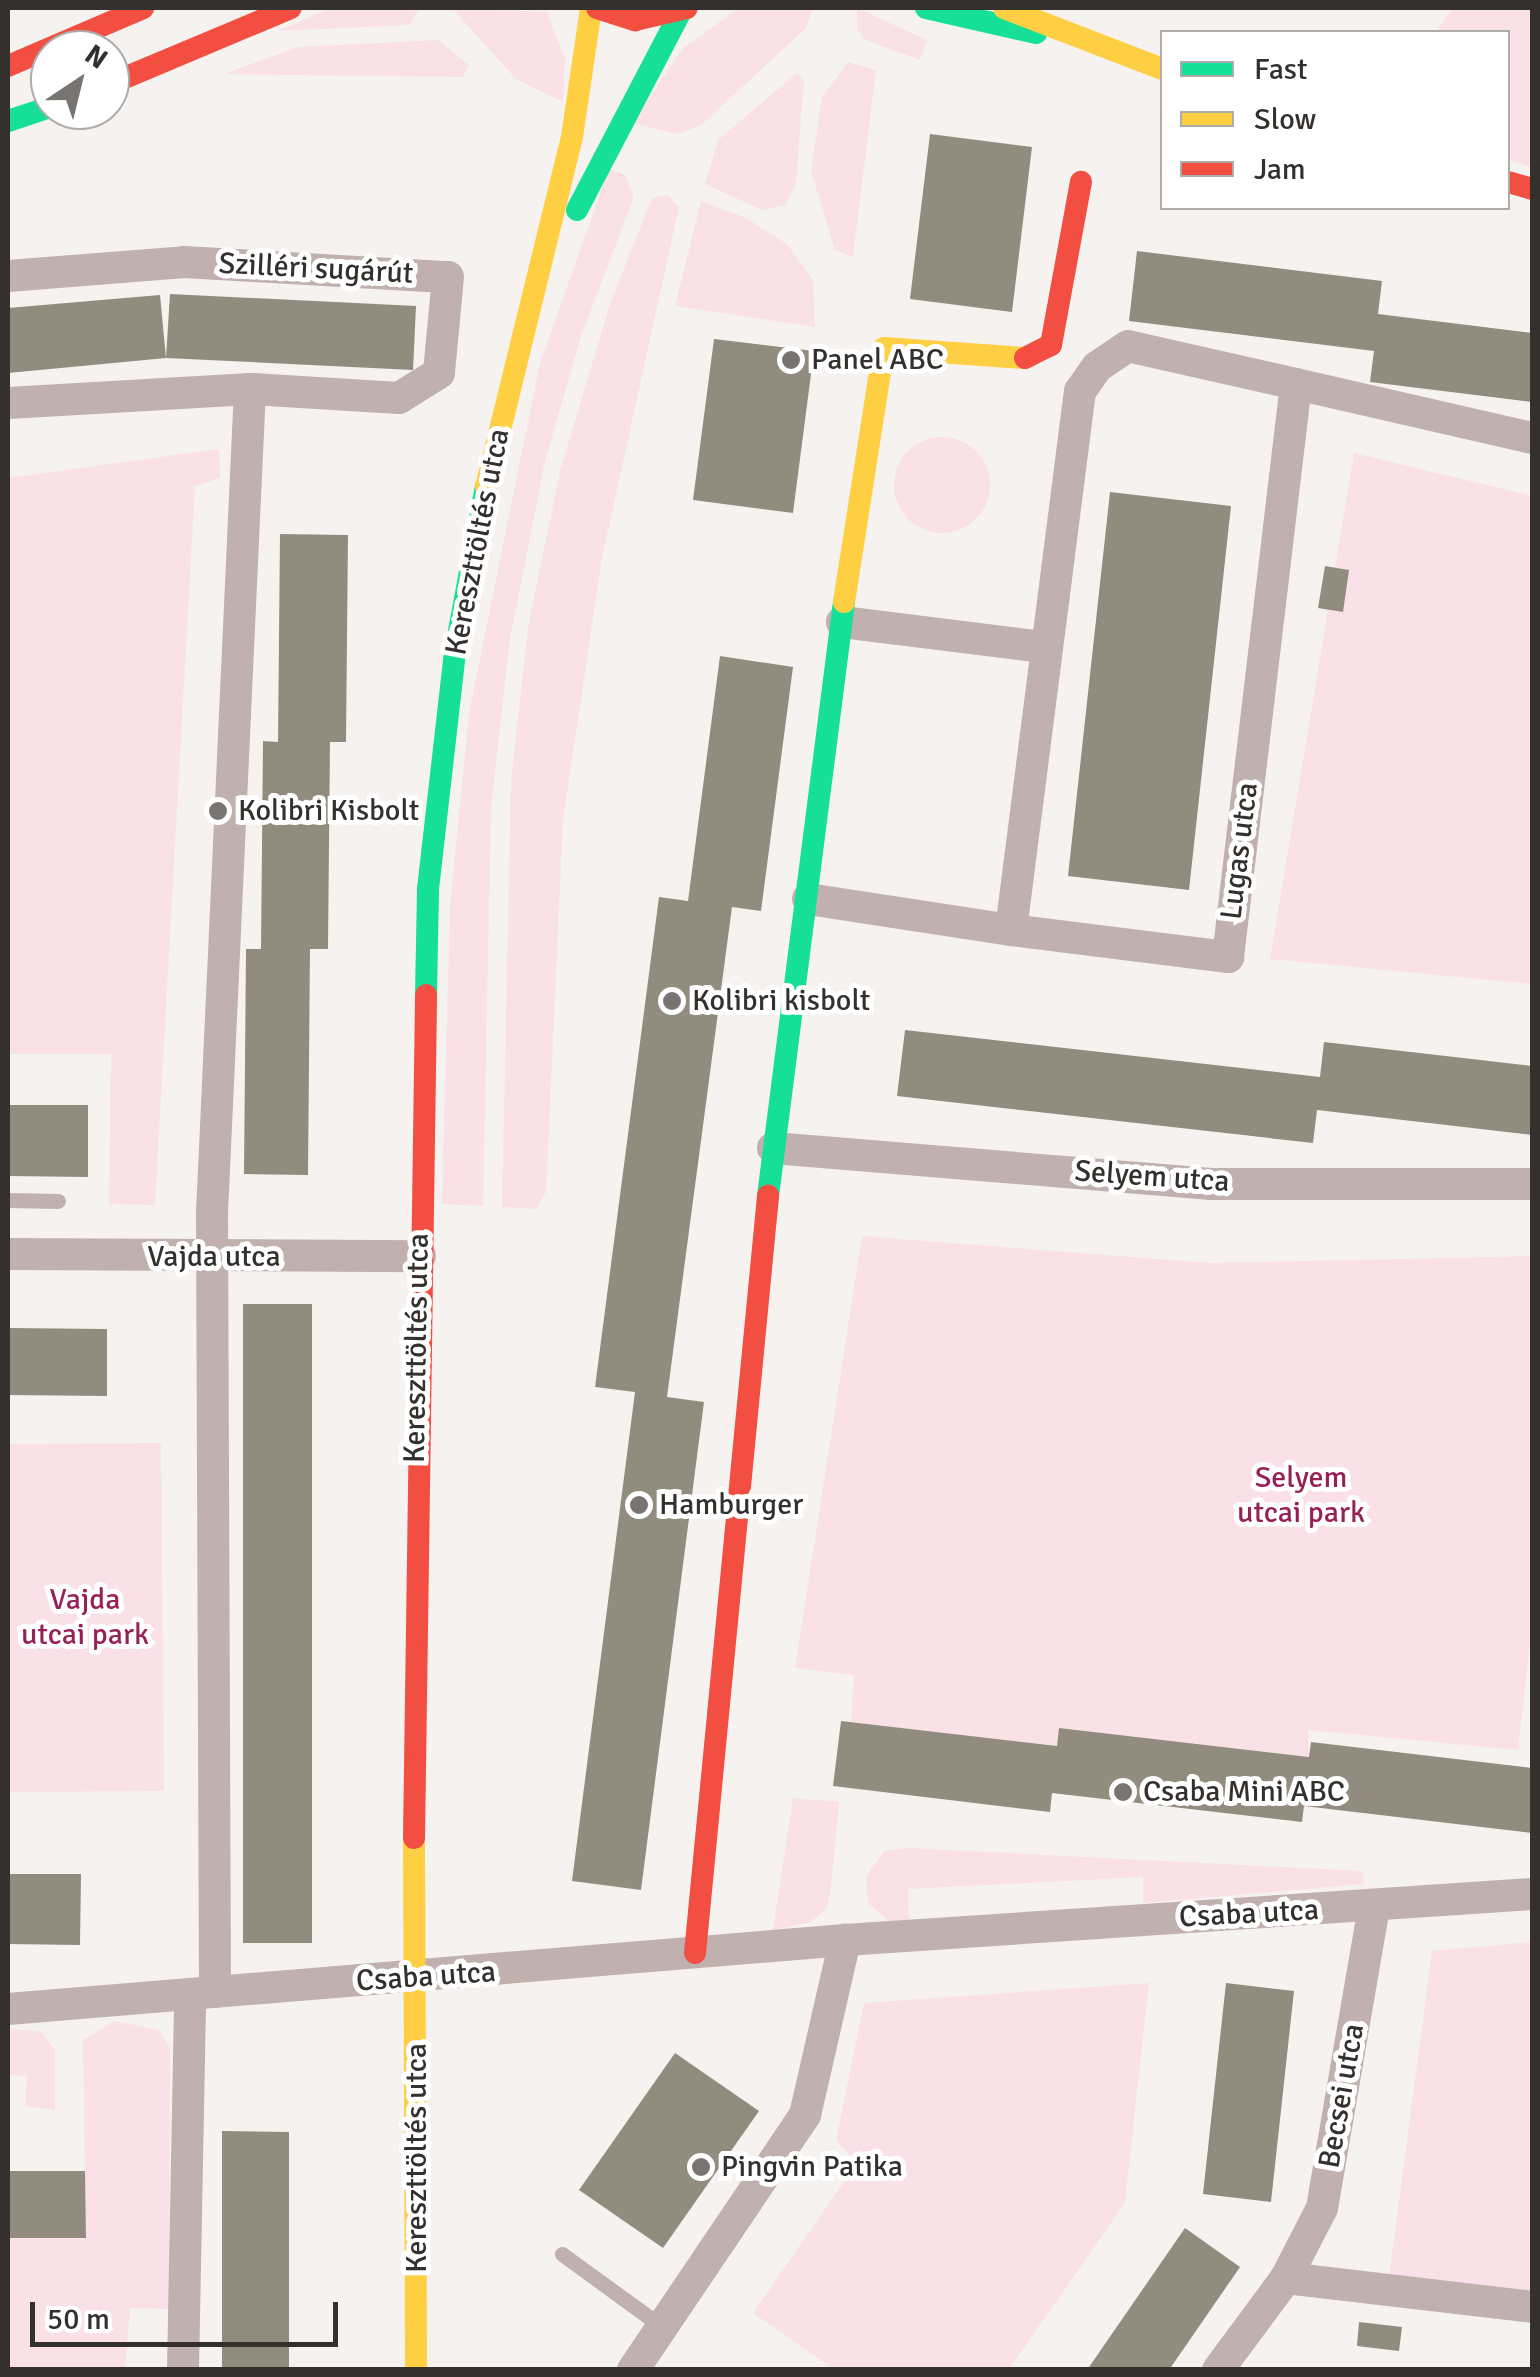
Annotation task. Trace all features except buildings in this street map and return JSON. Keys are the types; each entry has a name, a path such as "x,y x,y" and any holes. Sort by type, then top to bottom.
{"street":[{"path":"8,66 143,8"},
{"path":"130,75 261,13 291,8"},
{"path":"594,8 636,20 684,9"},
{"name":"Kereszttöltés utca","path":"416,2370 419,1977 413,1553 428,889 456,652 523,336 572,137 594,8"},
{"path":"926,8 1076,40"},
{"path":"1004,8 1076,40 1160,68"},
{"name":"Kereszttöltés utca","path":"523,336 603,149 684,9"},
{"path":"695,1953 773,1148 842,622 884,348 1034,358 1051,345 1081,182"},
{"name":"Szilléri sugárút","path":"8,276 184,262 448,276 439,373 399,398 250,389 8,403"},
{"path":"1011,930 1043,647 1080,392 1098,367 1128,346 1532,438"},
{"name":"Lugas utca","path":"808,899 1228,957 1296,384"},
{"path":"182,2370 203,1993 212,1258 250,389"},
{"path":"842,622 1043,647"},
{"name":"Selyem utca","path":"773,1148 1212,1184 1532,1184"},
{"name":"Vajda utca","path":"8,1254 212,1258 420,1256"},
{"name":"Csaba utca","path":"8,2008 845,1940 1532,1894"},
{"name":"Becsei utca","path":"1218,2370 1286,2278 1322,2208 1374,1906"},
{"path":"633,2370 805,2115 845,1940"},
{"path":"1286,2278 1532,2307"}],"lane":[{"path":"8,1200 58,1200"},
{"path":"562,2254 664,2328"}],"green space":[{"path":"331,8 419,10 409,25 277,31"},
{"path":"452,8 547,12 565,59 563,102 516,79"},
{"path":"739,8 813,8 806,28 700,126 677,134 632,123 682,49"},
{"path":"857,8 927,40 920,60 866,40 857,29"},
{"path":"1452,8 1532,8 1532,167 1510,161 1510,30 1437,30"},
{"path":"438,40 469,65 463,77 224,74 298,47"},
{"path":"848,62 876,70 853,257 835,250 811,171 822,97"},
{"path":"797,73 804,80 796,183 785,205 762,210 705,184 718,140"},
{"path":"609,169 625,175 634,197 581,336 545,461 510,638 491,807 483,1206 442,1204 450,907 469,713 540,363"},
{"path":"668,195 679,207 602,558 563,820 546,1192 536,1209 502,1207 511,780 528,628 560,471 610,304 652,198"},
{"path":"701,201 746,218 787,244 813,280 815,327 675,306"},
{"path":"942,437 960,441 976,451 986,467 990,485 986,503 976,519 960,529 942,533 924,529 908,519 898,503 894,485 898,467 908,451 924,441"},
{"path":"219,449 220,478 195,486 155,1205 109,1204 111,1054 8,1054 8,478"},
{"path":"1354,453 1532,496 1532,984 1270,959"},
{"name":"Selyem utcai park","path":"862,1236 1209,1263 1532,1256 1532,1627 1518,1750 1308,1730 1309,1757 1060,1728 1057,1746 851,1722 854,1675 795,1668"},
{"name":"Vajda utcai park","path":"161,1443 164,1791 8,1792 8,1444"},
{"path":"793,1798 839,1802 831,1888 827,1907 811,1922 773,1930"},
{"path":"908,1848 1362,1871 1364,1884 1143,1903 1143,1877 908,1889 909,1921 891,1923 868,1903 866,1876 884,1851"},
{"path":"1532,1942 1532,2292 1389,2277 1432,1951"},
{"path":"1149,1983 1125,2203 1009,2369 834,2369 753,2313 857,2163 836,2140 864,2003"},
{"path":"115,2021 159,2030 170,2048 169,2309 130,2308 125,2369 8,2369 8,2238 86,2238 83,2040"},
{"path":"8,2029 41,2031 55,2050 55,2110 25,2106 27,2076 8,2075"}],"traffic: fast":[{"path":"926,8 1036,33"},
{"path":"577,210 681,11"},
{"path":"8,121 30,114"},
{"path":"426,995 428,889 455,652 486,487"},
{"path":"768,1196 844,602"}],"traffic: slow":[{"path":"486,487 572,137 591,8"},
{"path":"1004,8 1160,68"},
{"path":"844,602 884,348 1025,358"},
{"path":"414,1838 416,2370"}],"traffic: jam":[{"path":"8,66 143,8"},
{"path":"130,76 291,8"},
{"path":"597,8 635,20 687,8"},
{"path":"1025,358 1051,345 1081,182"},
{"path":"1510,183 1532,189"},
{"path":"414,1838 426,995"},
{"path":"695,1953 768,1196"}],"place":[{"name":"Panel ABC","path":"791,360"},
{"name":"Kolibri Kisbolt","path":"218,811"},
{"name":"Kolibri kisbolt","path":"672,1001"},
{"name":"Hamburger","path":"639,1505"},
{"name":"Csaba Mini ABC","path":"1123,1792"},
{"name":"Pingvin Patika","path":"701,2167"}]}
